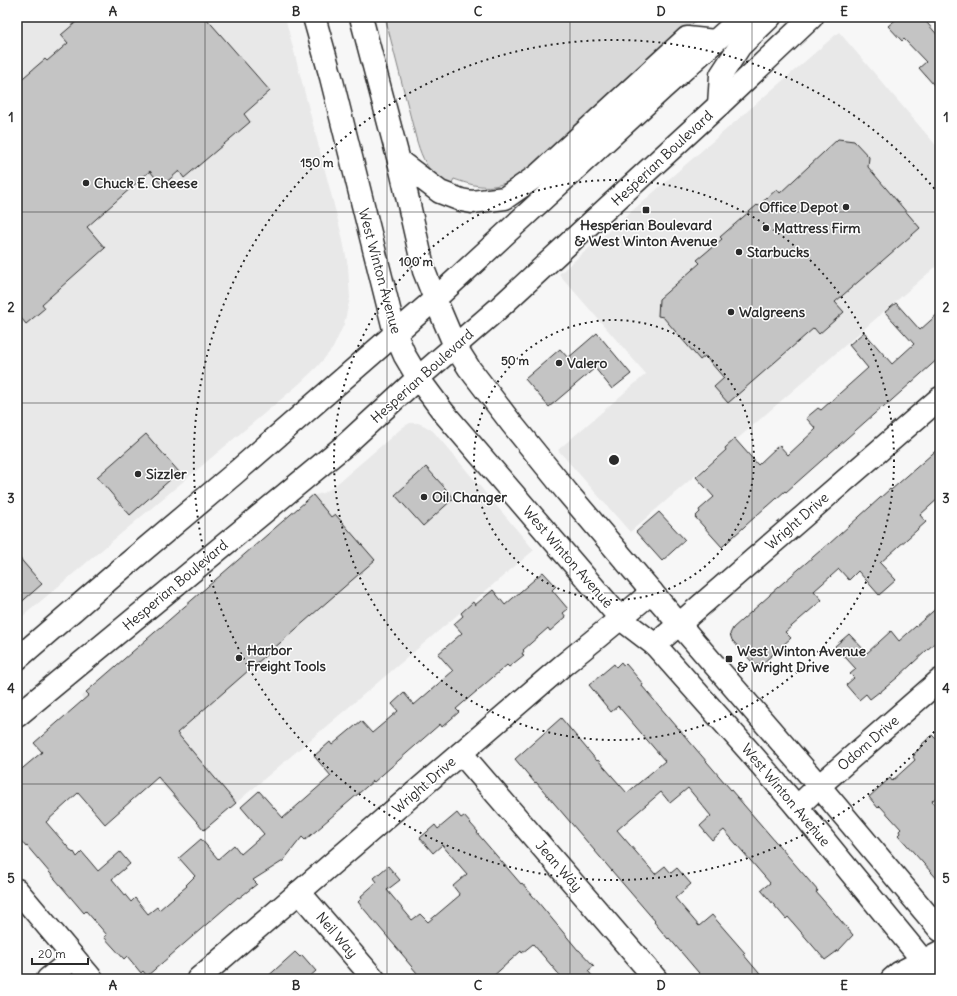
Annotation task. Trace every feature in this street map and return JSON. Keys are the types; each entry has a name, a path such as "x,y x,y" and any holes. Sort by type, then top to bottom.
{"main road":[{"name":"West Winton Avenue","path":"314,17 331,77 395,333 405,356 418,378 444,413 621,619 654,645 932,957 938,979"},
{"path":"361,17 399,161 424,271 455,346 469,368 512,424 572,498 819,786 940,930"},
{"path":"17,659 332,390 435,299 742,17"},
{"path":"719,105 721,75 740,46 770,17"},
{"name":"Hesperian Boulevard","path":"17,716 344,446 418,378 517,291 812,17"},
{"path":"399,161 440,192 461,200 472,202 505,198 538,175 687,38 715,42"},
{"name":"Wright Drive","path":"654,645 940,398"},
{"name":"Wright Drive","path":"198,979 562,666 652,592"},
{"name":"Odom Drive","path":"797,806 940,680"},
{"name":"Jean Way","path":"461,753 656,979"},
{"path":"17,890 92,979"},
{"name":"Neil Way","path":"299,892 374,979"},
{"path":"892,979 899,973 932,957"},
{"path":"48,979 74,958"}],"shaded area":[{"path":"29,17 285,17 342,236 348,266 350,298 344,324 333,348 317,367 298,385 17,621 17,28"},
{"path":"385,17 700,17 549,151 517,177 505,183 492,186 473,185 454,179 450,186 432,173 421,154"},
{"path":"839,32 940,150 940,263 630,532 558,450 646,374 559,274"},
{"path":"410,423 418,423 433,431 534,550 204,830 81,697 315,495 332,488 403,427"}],"building":[{"path":"82,17 205,17 270,91 244,114 250,122 184,178 179,171 162,186 150,171 87,227 105,248 42,304 45,308 26,324 17,313 17,83 45,59 47,61 68,43 61,35"},
{"path":"899,17 922,17 940,38 940,92 919,68 926,62 904,39 902,41 888,26"},
{"path":"838,139 854,141 869,157 868,167 920,228 835,302 844,312 819,334 814,328 728,403 714,387 724,378 705,356 700,360 663,317 658,316 659,299 700,263 697,260 722,239 720,237 777,189 780,193"},
{"path":"896,303 920,330 940,312 940,357 786,492 785,491 767,506 722,547 695,517 700,512 699,510 714,497 696,477 726,450 725,448 735,439 758,465 779,445 788,455 816,429 806,418 818,408 821,410 868,368 849,345 864,332 892,364 914,344 885,312"},
{"path":"597,333 631,374 612,389 595,368 549,407 525,379 560,349 568,358"},
{"path":"146,434 179,472 130,515 97,477"},
{"path":"940,447 940,497 920,515 926,522 880,563 896,580 879,595 858,571 849,580 839,569 814,591 822,600 785,632 791,638 763,663 757,665 752,662 732,640 730,634 733,628 890,489 891,490"},
{"name":"Oil Changer","path":"426,467 454,498 423,526 395,495"},
{"path":"313,495 331,517 335,514 375,560 177,733 236,803 204,830 158,777 105,824 78,793 46,822 77,857 82,852 98,871 120,852 130,864 112,879 131,902 135,898 148,914 157,907 159,910 187,886 186,885 195,876 179,858 201,839 218,859 234,845 241,854 264,834 241,807 259,791 283,818 331,776 314,756 330,742 332,745 361,721 372,733 398,711 392,704 404,693 414,705 453,671 438,654 462,633 454,624 463,616 461,613 473,602 475,605 493,590 505,605 543,572 556,586 552,590 568,609 563,613 566,617 550,631 548,628 523,650 524,651 522,654 524,655 509,667 507,665 456,709 459,712 442,727 440,724 305,840 302,837 283,861 253,880 257,884 239,898 238,897 147,976 143,971 141,973 127,956 124,959 104,937 107,935 86,911 84,913 17,836 17,773 42,752 34,743 89,695 86,692"},
{"path":"659,512 685,540 662,561 636,532"},
{"path":"17,555 42,584 17,606"},
{"path":"940,605 940,638 879,693 870,699 866,694 859,700 846,685 854,678 850,674 856,669 835,646 849,634 867,653 891,631 899,641"},
{"path":"621,662 624,666 626,664 643,684 642,686 818,891 816,892 853,935 840,949 825,960 788,917 786,919 761,890 770,883 724,830 712,840 700,826 711,816 688,788 670,803 661,792 617,830 655,874 665,866 671,873 677,868 691,884 675,898 699,926 712,915 745,953 743,954 764,979 704,979 669,938 668,939 654,922 655,921 515,759 561,718 597,761 598,760 627,793 665,761 618,706 611,712 589,685 614,664 616,667"},
{"path":"932,735 940,743 940,794 932,801 940,811 940,882 898,835 901,829 880,806 878,808 869,797 890,778 892,781 915,760 913,757 915,755 914,754"},
{"path":"457,813 461,818 464,816 578,950 594,966 588,971 595,979 563,979 533,944 522,953 521,951 490,979 422,979 406,960 358,902 362,898 361,896 377,882 374,878 388,866 400,880 387,890 412,920 420,914 428,922 460,895 453,886 467,874 442,845 433,853 420,838 435,825 438,829"},
{"path":"295,952 300,957 302,955 316,971 307,979 265,979"}],"place":[{"name":"Chuck E. Cheese","path":"86,183"},
{"name":"Office Depot","path":"846,207"},
{"name":"Hesperian Boulevard & West Winton Avenue","path":"646,210"},
{"name":"Mattress Firm","path":"766,228"},
{"name":"Starbucks","path":"739,252"},
{"name":"Walgreens","path":"731,312"},
{"name":"Valero","path":"559,363"},
{"name":"Sizzler","path":"138,474"},
{"name":"Oil Changer","path":"424,497"},
{"name":"Harbor Freight Tools","path":"239,658"},
{"name":"West Winton Avenue & Wright Drive","path":"729,659"}]}
